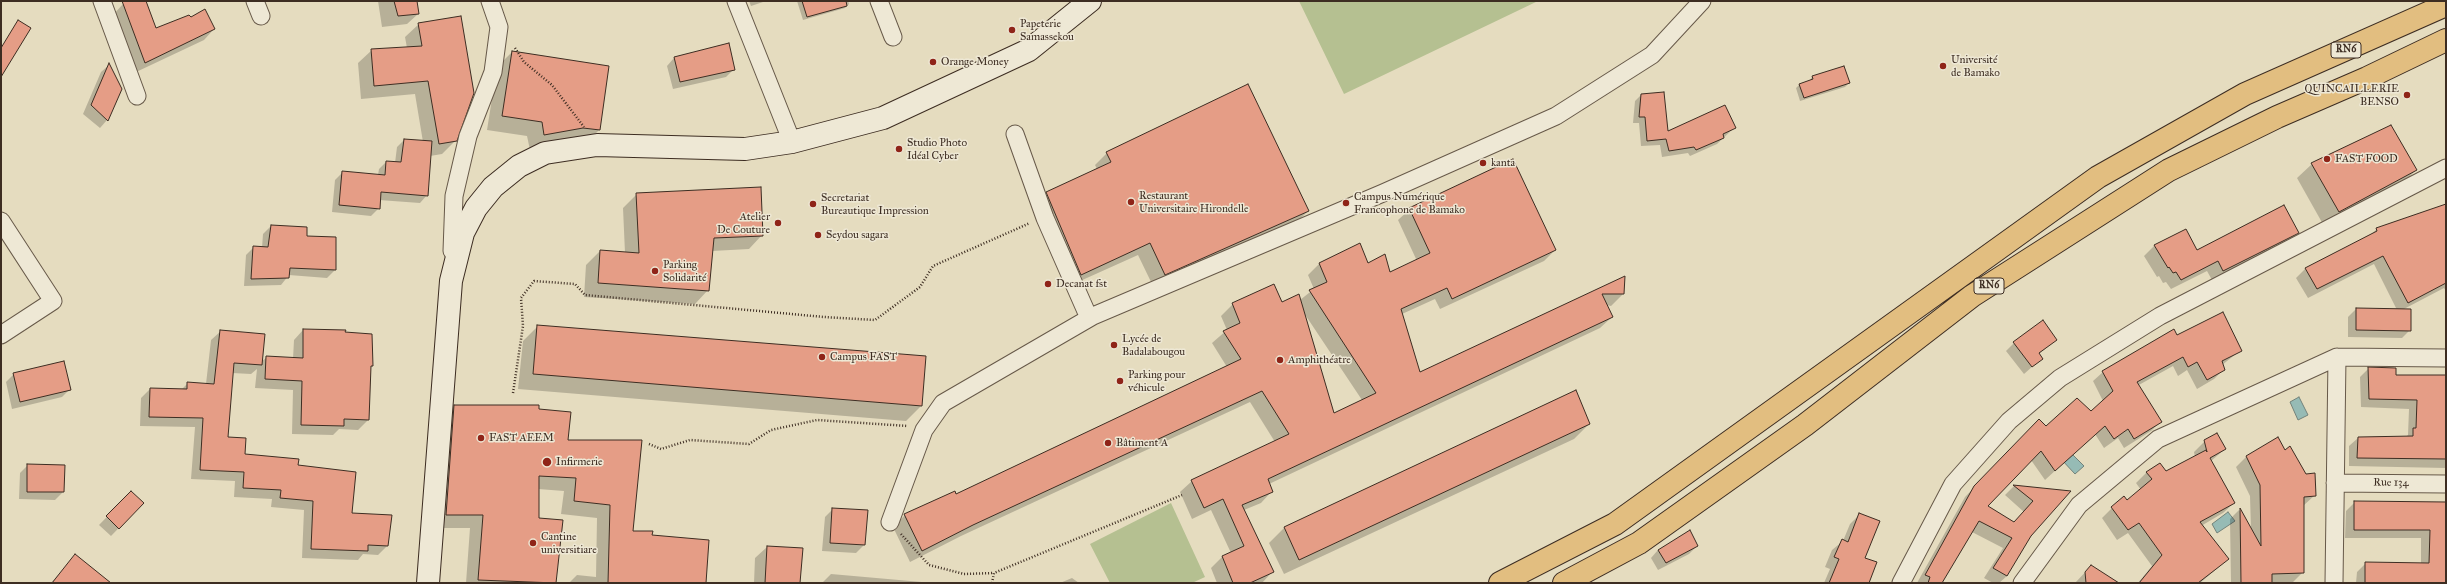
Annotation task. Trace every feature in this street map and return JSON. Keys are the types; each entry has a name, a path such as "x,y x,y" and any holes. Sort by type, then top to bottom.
{"highway":[{"name":"RN6","path":"1500,583 1615,524 2098,177 2245,94 2446,6"},
{"name":"RN6","path":"1564,583 1639,543 1805,425 1972,296 2169,170 2277,117 2368,78 2446,40"}],"street":[{"path":"102,1 137,96"},
{"path":"428,583 451,281 454,196 468,136 493,72 499,27 490,1"},
{"path":"736,1 792,142"},
{"path":"879,1 893,37"},
{"path":"451,281 463,233 476,208 493,187 519,166 545,153 597,145 745,149 792,142 883,118 1029,50 1090,1"},
{"path":"890,522 925,429 943,402 1090,318 1383,194 1556,116 1652,56 1702,1"},
{"path":"1015,134 1045,218 1090,318"},
{"path":"1902,583 1953,484 2010,421 2060,378 2160,316 2446,168"},
{"path":"1,221 53,300 1,335"},
{"path":"2022,583 2078,505 2158,439 2337,357 2446,358"},
{"path":"2334,583 2337,357"},
{"name":"Rue 134","path":"2335,483 2446,484"}],"path":[{"path":"499,27 524,62 552,85 597,145"},
{"path":"513,393 523,326 521,298 534,281 575,284 585,295 824,317 875,320 920,287 932,266 961,252 1045,218"},
{"path":"648,444 661,449 690,440 749,444 771,430 817,420 896,424 925,429"},
{"path":"890,522 929,564 964,574 994,572 1182,495"},
{"path":"992,583 994,572"}],"green space":[{"path":"1299,1 1538,1 1344,94"},
{"path":"1171,503 1205,577 1192,583 1110,583 1090,544"}],"water":[{"path":"2299,397 2308,415 2298,420 2290,402"},
{"path":"2069,451 2084,466 2075,474 2061,459"},
{"path":"2228,512 2235,521 2217,533 2212,524"}],"building":[{"path":"122,1 146,1 156,28 189,15 191,17 205,9 215,29 145,63"},
{"path":"394,1 417,1 419,14 398,16"},
{"path":"802,1 846,1 847,6 807,17"},
{"path":"461,16 474,93 457,141 439,144 428,81 374,86 371,49 422,46 418,23"},
{"path":"18,20 31,28 1,77 1,48"},
{"path":"729,43 735,70 680,82 674,57"},
{"path":"512,51 609,66 600,130 583,128 544,135 542,122 502,116"},
{"path":"109,63 122,89 108,121 91,105"},
{"path":"1844,66 1850,83 1804,98 1799,84 1813,79 1812,76"},
{"path":"1248,84 1309,211 1165,275 1150,243 1081,275 1046,192 1111,162 1106,152"},
{"path":"1664,92 1668,131 1725,105 1736,128 1723,134 1724,138 1696,150 1694,147 1669,151 1666,139 1647,141 1645,117 1639,117 1641,94"},
{"path":"2391,125 2417,170 2339,212 2311,163"},
{"path":"404,139 432,141 428,196 381,192 380,209 339,205 342,171 385,175 386,161 401,162"},
{"path":"1513,159 1556,250 1452,299 1447,288 1401,309 1420,372 1625,276 1624,294 1602,294 1613,317 1268,479 1273,492 1242,505 1274,572 1250,583 1233,583 1222,556 1244,546 1223,499 1204,508 1191,480 1289,434 1262,391 973,525 922,551 904,514 955,491 956,494 1241,359 1223,331 1240,323 1232,303 1274,284 1282,302 1299,294 1334,413 1376,393 1309,290 1327,282 1319,263 1360,243 1368,263 1385,254 1390,272 1430,253 1409,208"},
{"path":"761,187 763,236 714,238 709,291 598,283 600,250 639,253 636,193"},
{"path":"2446,204 2446,283 2408,303 2383,256 2317,289 2305,268 2377,231 2376,228"},
{"path":"2284,205 2299,233 2223,271 2218,261 2181,280 2176,272 2173,273 2169,267 2168,268 2154,245 2186,229 2197,250"},
{"path":"271,225 307,227 307,236 336,237 336,270 290,268 289,278 251,279 253,246 268,247"},
{"path":"2356,308 2411,309 2411,331 2356,330"},
{"path":"2223,312 2242,351 2222,361 2225,370 2207,380 2197,362 2188,367 2183,357 2137,382 2162,422 2134,439 2128,429 2114,439 2105,426 2055,471 2041,451 1988,506 2014,522 2033,501 2013,485 2071,491 2031,536 2007,576 1993,568 2012,538 1979,521 1942,583 1928,583 1930,577 1925,575 1974,486 2039,419 2046,426 2077,398 2091,411 2113,391 2102,371 2174,329 2177,335"},
{"path":"2043,320 2057,340 2039,353 2043,359 2032,367 2013,342"},
{"path":"537,325 926,356 922,406 533,374"},
{"path":"303,329 346,330 345,332 372,334 373,366 371,366 369,420 344,419 344,426 301,425 302,381 265,379 266,356 303,358"},
{"path":"220,330 265,334 262,365 234,363 228,437 246,438 245,454 299,459 298,465 356,472 352,513 392,515 388,546 368,545 368,551 311,549 313,501 280,498 281,490 243,488 244,472 200,470 203,418 149,417 150,388 187,389 187,382 214,384"},
{"path":"64,361 71,390 20,402 13,373"},
{"path":"2368,367 2396,368 2396,375 2446,375 2446,459 2357,458 2358,437 2413,436 2413,428 2416,428 2417,400 2369,399"},
{"path":"1576,390 1590,424 1299,560 1284,527"},
{"path":"454,405 539,405 539,409 571,412 568,440 642,440 633,531 653,531 652,535 709,540 706,583 608,583 610,505 574,501 576,478 539,476 539,518 563,520 556,583 478,580 483,515 446,515"},
{"path":"2217,433 2226,449 2210,458 2235,503 2200,522 2229,559 2198,583 2139,583 2162,555 2139,523 2128,530 2111,507 2124,496 2127,500 2152,479 2146,472 2160,463 2166,471 2206,450 2207,452 2204,440"},
{"path":"2278,437 2285,450 2290,446 2306,474 2315,473 2316,496 2304,497 2304,573 2272,574 2272,583 2241,583 2240,508 2261,546 2260,485 2246,456"},
{"path":"27,464 65,465 64,492 27,492"},
{"path":"131,491 144,503 119,529 106,516"},
{"path":"2354,501 2446,502 2446,583 2365,583 2365,562 2429,563 2430,530 2354,530"},
{"path":"832,508 868,510 865,545 830,543"},
{"path":"1859,513 1880,521 1865,558 1877,562 1869,583 1829,583 1839,559 1834,557 1842,539 1848,542"},
{"path":"1690,530 1698,546 1666,563 1658,550"},
{"path":"767,546 803,548 800,583 765,583"},
{"path":"75,554 111,583 52,583"},
{"path":"2091,565 2119,583 2086,583 2085,572"}],"place":[{"name":"Papeterie Samassekou","path":"1012,30"},
{"name":"Orange Money","path":"933,62"},
{"name":"Université de Bamako","path":"1943,66"},
{"name":"QUINCAILLERIE BENSO","path":"2407,95"},
{"name":"Studio Photo Idéal Cyber","path":"899,149"},
{"name":"FAST FOOD","path":"2327,159"},
{"name":"kanta","path":"1483,163"},
{"name":"Restaurant Universitaire Hirondelle","path":"1131,202"},
{"name":"Campus Numérique Francophone de Bamako","path":"1346,203"},
{"name":"Secretariat Bureautique Impression","path":"813,204"},
{"name":"Atelier De Couture","path":"778,223"},
{"name":"Seydou sagara","path":"818,235"},
{"name":"Parking Solidarité","path":"655,271"},
{"name":"Decanat fst","path":"1048,284"},
{"name":"Lycée de Badalabougou","path":"1114,345"},
{"name":"Campus FAST","path":"822,357"},
{"name":"Amphithéatre","path":"1280,360"},
{"name":"Parking pour véhicule","path":"1120,381"},
{"name":"FAST AEEM","path":"481,438"},
{"name":"Bâtiment A","path":"1108,443"},
{"name":"Infirmerie","path":"547,462"},
{"name":"Cantine universitiare","path":"533,543"}]}
